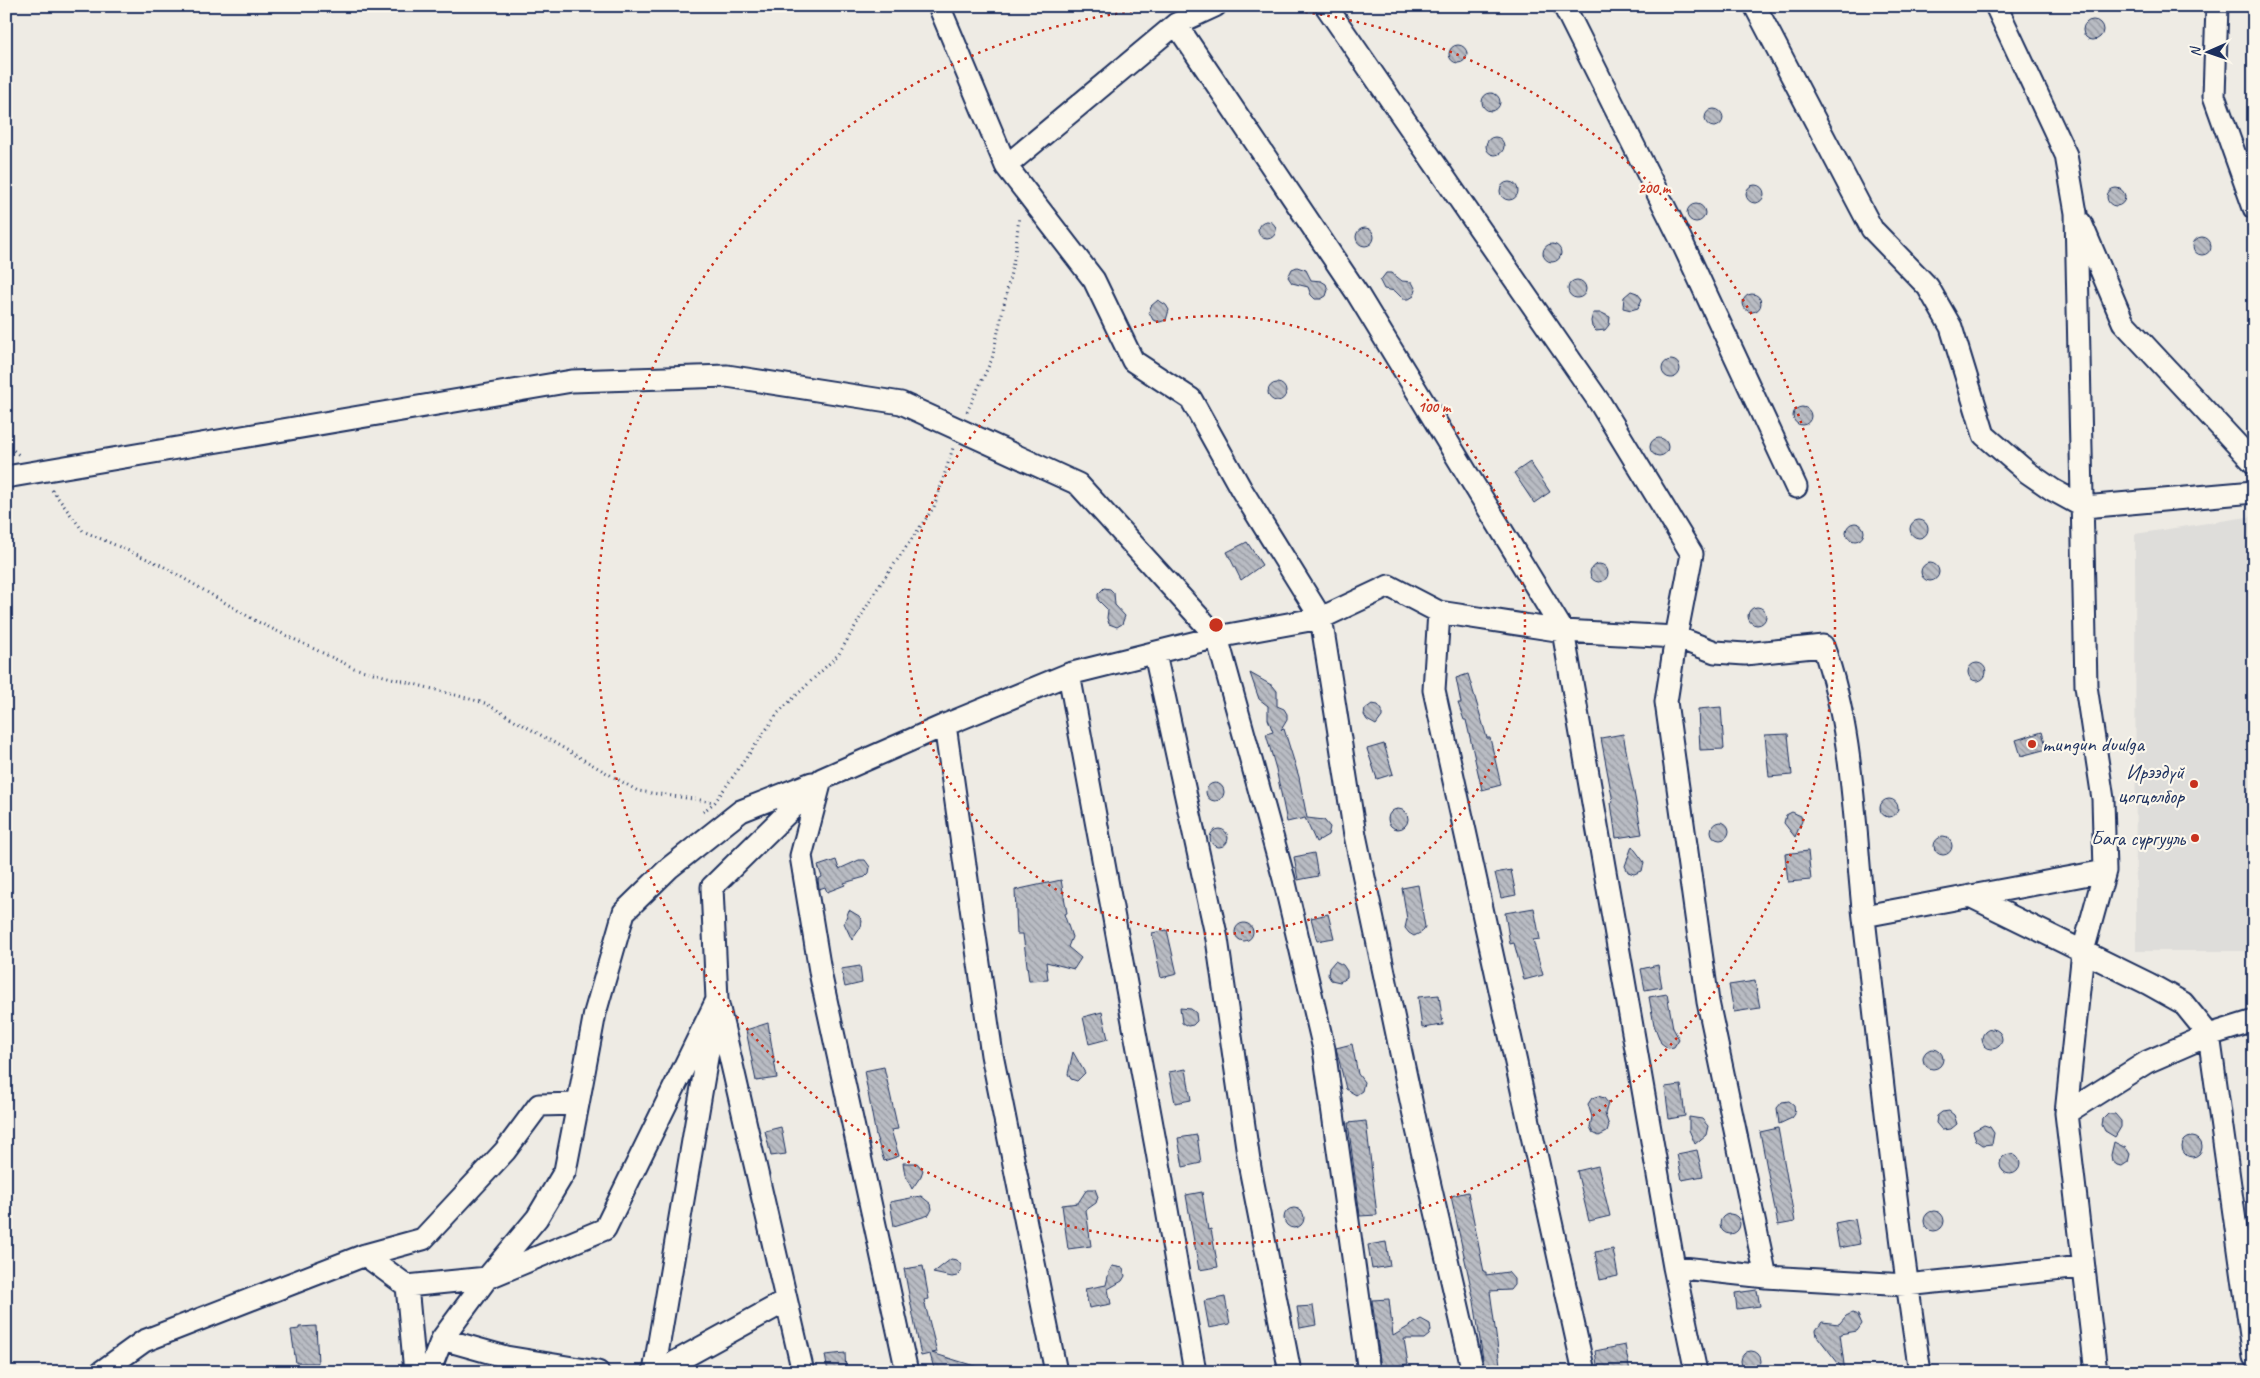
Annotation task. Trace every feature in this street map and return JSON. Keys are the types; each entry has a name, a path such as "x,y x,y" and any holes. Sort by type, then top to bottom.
{"street":[{"path":"939,6 1006,166 1094,280 1133,360 1191,399 1241,489 1321,618 1355,835 1416,1130 1472,1372"},
{"path":"1006,166 1176,24 1215,6"},
{"path":"1326,6 1600,403 1692,554 1666,702 1708,1002 1766,1277"},
{"path":"1564,6 1681,240 1796,487"},
{"path":"1755,6 1872,229 1928,287 1951,327 1984,435 2027,472 2053,490 2084,507 2254,492"},
{"path":"1996,6 2066,155 2076,213 2084,507 2082,555 2086,686 2103,800 2105,870 2083,951 2066,1113 2082,1267 2096,1372"},
{"path":"2218,6 2214,96 2254,208"},
{"path":"1176,24 1357,292 1563,631 1674,1267 1696,1372"},
{"path":"2076,213 2123,322 2254,463"},
{"path":"6,477 572,381 726,376 901,403 1078,484 1217,637 1284,879 1324,1049 1369,1372"},
{"path":"429,1372 442,1339 487,1278 537,1218 565,1171 595,1013 624,912 669,868 741,811 822,779 945,725 1069,674 1217,637 1321,618 1389,586 1439,612 1563,631 1676,637 1715,652 1745,654 1822,646 1835,678 1854,797 1864,916 1906,1285 1920,1372"},
{"path":"1439,612 1434,690 1584,1372"},
{"path":"1155,654 1217,939 1250,1168 1290,1372"},
{"path":"1069,674 1156,1142 1194,1372"},
{"path":"945,725 992,1055 1056,1372"},
{"path":"803,1372 717,1000 712,887 822,779"},
{"path":"822,779 802,856 821,977 907,1372"},
{"path":"1864,916 2105,870"},
{"path":"1970,896 2083,951 2183,1003 2209,1035 2254,1357"},
{"path":"365,1255 407,1286 487,1278 605,1229 717,1000"},
{"path":"655,1372 717,1000"},
{"path":"2066,1113 2147,1062 2209,1035 2254,1021"},
{"path":"102,1372 144,1341 365,1255 423,1240 505,1152 539,1105 578,1104"},
{"path":"1674,1267 1766,1277 1906,1285 2082,1267"},
{"path":"407,1286 415,1372"},
{"path":"655,1372 786,1301"},
{"path":"442,1339 507,1364 598,1372"}],"path":[{"path":"700,814 715,802 778,713 839,654 877,590 934,508 960,430 992,359 1015,254 1022,186"},
{"path":"38,472 83,531 161,564 256,621 354,668 485,703 638,791 715,802"}],"shaded area":[{"name":"Бага сургууль","path":"2254,516 2254,951 2136,951 2135,534"}],"building":[{"path":"2093,20 2100,23 2103,30 2100,37 2093,40 2086,37 2083,30 2086,23"},
{"path":"1454,45 1462,45 1467,50 1465,61 1454,63 1449,58 1449,50"},
{"path":"1487,93 1495,93 1500,98 1498,109 1487,111 1482,106 1482,98"},
{"path":"1714,109 1722,114 1723,118 1718,126 1714,127 1706,122 1705,118 1710,110"},
{"path":"1491,137 1499,137 1504,142 1502,153 1491,155 1486,150 1486,142"},
{"path":"1509,182 1517,187 1518,191 1513,199 1509,200 1501,195 1500,191 1505,183"},
{"path":"1751,185 1759,185 1764,190 1762,201 1751,203 1746,198 1746,190"},
{"path":"2116,188 2122,191 2125,197 2122,203 2116,206 2110,203 2107,197 2110,191"},
{"path":"1692,204 1700,204 1705,209 1703,220 1692,222 1687,217 1687,209"},
{"path":"1263,221 1271,221 1276,226 1274,237 1263,239 1258,234 1258,226"},
{"path":"1361,228 1369,228 1374,233 1372,244 1361,246 1356,241 1356,233"},
{"path":"2202,237 2208,240 2211,246 2208,252 2202,255 2196,252 2193,246 2196,240"},
{"path":"1548,244 1556,244 1561,249 1559,260 1548,262 1543,257 1543,249"},
{"path":"1297,267 1306,270 1311,280 1321,281 1326,284 1328,290 1326,296 1321,299 1315,299 1308,287 1292,283 1288,277 1292,269"},
{"path":"1386,273 1392,273 1402,281 1412,282 1416,290 1414,296 1409,299 1403,299 1395,291 1384,289 1380,281"},
{"path":"1573,280 1581,280 1586,285 1584,296 1573,298 1568,293 1568,285"},
{"path":"1631,291 1637,293 1642,299 1638,308 1631,310 1623,308 1624,297"},
{"path":"1748,294 1756,294 1761,299 1759,310 1748,312 1743,307 1743,299"},
{"path":"1158,300 1166,305 1169,310 1166,320 1160,322 1153,320 1149,312 1151,306"},
{"path":"1593,313 1602,313 1610,317 1609,325 1605,330 1596,331 1592,327"},
{"path":"1667,360 1675,360 1680,365 1678,376 1667,378 1662,373 1662,365"},
{"path":"1277,383 1285,388 1286,392 1281,400 1277,401 1269,396 1268,392 1273,384"},
{"path":"1802,407 1810,412 1811,416 1806,424 1802,425 1794,420 1793,416 1798,408"},
{"path":"1659,438 1667,443 1668,447 1663,455 1659,456 1651,451 1650,447 1655,439"},
{"path":"1530,462 1550,492 1534,503 1514,473"},
{"path":"1915,520 1923,520 1928,525 1926,536 1915,538 1910,533 1910,525"},
{"path":"1855,523 1863,528 1864,532 1859,540 1855,541 1847,536 1846,532 1851,524"},
{"path":"1247,542 1262,565 1241,580 1227,552"},
{"path":"1926,563 1934,563 1939,568 1937,579 1926,581 1921,576 1921,568"},
{"path":"1595,564 1603,564 1608,569 1606,580 1595,582 1590,577 1590,569"},
{"path":"1104,588 1110,589 1114,593 1115,605 1125,616 1122,624 1117,627 1109,624 1107,618 1108,610 1098,600 1098,594"},
{"path":"1753,607 1761,607 1766,612 1764,623 1753,625 1748,620 1748,612"},
{"path":"1977,663 1985,668 1986,672 1981,680 1977,681 1969,676 1968,672 1973,664"},
{"path":"1250,673 1273,686 1277,691 1277,706 1284,709 1287,714 1287,720 1281,730 1284,729 1299,777 1307,818 1324,820 1330,827 1328,835 1316,842 1305,818 1287,822 1276,769 1266,734 1273,732 1268,719 1268,706 1259,699"},
{"path":"1468,674 1487,738 1490,738 1501,785 1482,790 1466,720 1464,720 1458,703 1461,703 1456,678"},
{"path":"1372,704 1378,705 1382,710 1382,717 1376,725 1367,720 1364,715 1365,709"},
{"path":"1721,707 1724,749 1700,750 1698,709"},
{"name":"mungun duulga","path":"2042,732 2047,749 2021,756 2016,740"},
{"path":"1623,734 1642,834 1616,838 1611,803 1613,802 1601,738"},
{"path":"1788,734 1792,775 1769,777 1765,735"},
{"path":"1384,744 1393,774 1377,779 1367,749"},
{"path":"1211,783 1219,783 1224,788 1222,799 1211,801 1206,796 1206,788"},
{"path":"1885,799 1893,799 1898,804 1896,815 1885,817 1880,812 1880,804"},
{"path":"1398,809 1405,812 1408,819 1405,826 1398,829 1391,826 1388,819 1391,812"},
{"path":"1792,812 1801,816 1802,821 1795,837 1784,823 1786,815"},
{"path":"1716,822 1724,822 1729,827 1727,838 1716,840 1711,835 1711,827"},
{"path":"1215,829 1223,829 1228,834 1226,845 1215,847 1210,842 1210,834"},
{"path":"1943,837 1951,842 1952,846 1947,854 1943,855 1935,850 1934,846 1939,838"},
{"path":"1632,846 1644,862 1642,871 1634,874 1628,872 1625,866"},
{"path":"1808,851 1811,880 1788,882 1785,854"},
{"path":"1314,853 1318,876 1298,880 1294,857"},
{"path":"836,860 839,869 859,860 865,860 870,867 869,873 865,877 844,883 845,885 827,892 825,887 819,889 818,879 822,877 818,866"},
{"path":"1511,870 1516,895 1501,898 1495,873"},
{"path":"1061,880 1067,913 1064,914 1072,937 1068,947 1081,958 1074,969 1046,962 1048,980 1029,981 1023,934 1017,934 1015,890"},
{"path":"1418,885 1425,927 1422,932 1414,936 1405,928 1407,919 1402,888"},
{"path":"1534,908 1540,939 1533,940 1543,975 1524,980 1514,943 1510,944 1505,913"},
{"path":"849,910 859,916 862,921 861,927 852,940 844,923"},
{"path":"1328,914 1334,938 1317,941 1311,918"},
{"path":"1240,923 1248,923 1253,928 1251,939 1240,941 1235,936 1235,928"},
{"path":"1167,930 1177,974 1161,978 1152,933"},
{"path":"1335,961 1343,965 1347,971 1347,977 1340,982 1331,980 1328,975 1329,968"},
{"path":"1658,965 1662,987 1645,990 1641,969"},
{"path":"860,966 862,983 845,987 841,969"},
{"path":"1755,981 1760,1008 1734,1012 1729,985"},
{"path":"1667,994 1673,1028 1679,1039 1674,1047 1668,1048 1661,1043 1654,1025 1649,997"},
{"path":"1439,995 1443,1025 1422,1028 1418,997"},
{"path":"1180,1008 1191,1009 1196,1013 1197,1021 1193,1025 1188,1026 1182,1023"},
{"path":"1102,1012 1108,1039 1089,1044 1083,1017"},
{"path":"768,1023 777,1078 756,1081 746,1030"},
{"path":"1992,1029 1999,1032 2002,1039 1999,1046 1992,1049 1985,1046 1982,1039 1985,1032"},
{"path":"1352,1044 1358,1074 1364,1082 1362,1091 1356,1095 1346,1089 1336,1048"},
{"path":"1933,1049 1940,1052 1943,1059 1940,1066 1933,1069 1926,1066 1923,1059 1926,1052"},
{"path":"1073,1052 1085,1073 1077,1081 1071,1079 1068,1074"},
{"path":"884,1067 898,1129 891,1130 899,1156 884,1161 876,1136 864,1071"},
{"path":"1186,1069 1191,1100 1175,1103 1169,1072"},
{"path":"1681,1085 1685,1116 1669,1119 1665,1087"},
{"path":"1598,1096 1604,1098 1608,1103 1605,1114 1609,1126 1607,1132 1599,1136 1593,1133 1590,1127 1592,1117 1588,1104 1592,1098"},
{"path":"1789,1101 1794,1105 1795,1114 1792,1118 1779,1124 1777,1108 1782,1102"},
{"path":"1949,1111 1954,1115 1957,1124 1951,1129 1942,1130 1936,1123 1937,1116 1942,1112"},
{"path":"2108,1114 2115,1114 2121,1121 2121,1127 2115,1137 2105,1131 2102,1125 2103,1119"},
{"path":"1689,1117 1702,1119 1708,1126 1706,1135 1695,1144 1689,1130"},
{"path":"1366,1121 1377,1215 1360,1216 1348,1123"},
{"path":"1984,1125 1990,1127 1994,1133 1992,1144 1983,1145 1976,1140 1973,1131"},
{"path":"781,1127 786,1154 771,1156 765,1131"},
{"path":"1778,1128 1795,1222 1778,1225 1760,1132"},
{"path":"1197,1135 1201,1163 1183,1167 1178,1138"},
{"path":"2192,1137 2199,1140 2202,1147 2199,1154 2192,1157 2185,1154 2182,1147 2185,1140"},
{"path":"2114,1142 2126,1148 2130,1154 2128,1162 2122,1166 2112,1161 2111,1155"},
{"path":"1697,1150 1703,1176 1682,1180 1677,1154"},
{"path":"2010,1154 2017,1157 2020,1164 2017,1171 2010,1174 2003,1171 2000,1164 2003,1157"},
{"path":"903,1163 917,1163 923,1170 912,1189 905,1175"},
{"path":"1598,1166 1610,1216 1589,1221 1577,1171"},
{"path":"1087,1189 1095,1189 1098,1197 1096,1203 1086,1210 1091,1246 1068,1249 1062,1205 1078,1203"},
{"path":"1202,1192 1208,1230 1211,1229 1218,1267 1199,1270 1186,1195"},
{"path":"1468,1192 1484,1272 1486,1272 1486,1275 1508,1272 1514,1279 1514,1285 1510,1290 1490,1291 1501,1372 1485,1372 1474,1301 1451,1196"},
{"path":"921,1196 931,1204 932,1209 929,1215 894,1226 890,1202"},
{"path":"1294,1208 1301,1211 1304,1218 1301,1225 1294,1228 1287,1225 1284,1218 1287,1211"},
{"path":"1934,1211 1941,1214 1944,1221 1941,1228 1934,1231 1927,1228 1924,1221 1927,1214"},
{"path":"1730,1214 1737,1217 1740,1224 1737,1231 1730,1234 1723,1231 1720,1224 1723,1217"},
{"path":"1855,1219 1860,1244 1839,1248 1835,1223"},
{"path":"1386,1242 1390,1266 1372,1269 1368,1245"},
{"path":"1613,1249 1618,1276 1600,1280 1595,1252"},
{"path":"951,1259 957,1260 961,1265 961,1272 957,1276 952,1277 933,1273"},
{"path":"923,1266 929,1299 924,1300 937,1352 932,1353 981,1368 980,1372 935,1372 930,1354 921,1356 904,1269"},
{"path":"1112,1266 1123,1268 1125,1276 1122,1281 1108,1289 1111,1304 1089,1308 1085,1289 1106,1285"},
{"path":"1757,1290 1760,1306 1737,1309 1735,1293"},
{"path":"1225,1297 1230,1324 1209,1328 1204,1301"},
{"path":"1389,1299 1393,1336 1421,1319 1430,1324 1431,1330 1424,1339 1404,1339 1408,1364 1381,1368 1372,1300"},
{"path":"1313,1306 1316,1325 1300,1328 1297,1307"},
{"path":"1852,1313 1858,1315 1862,1324 1857,1331 1840,1334 1845,1372 1817,1336 1816,1330 1822,1322 1839,1324 1846,1316"},
{"path":"316,1326 318,1363 296,1363 291,1330 299,1329 299,1327"},
{"path":"1625,1345 1630,1372 1598,1372 1595,1351"},
{"path":"1751,1351 1758,1354 1761,1361 1758,1368 1751,1371 1744,1368 1741,1361 1744,1354"},
{"path":"845,1353 846,1372 828,1372 825,1355"}],"place":[{"name":"mungun duulga","path":"2032,744"},
{"name":"Ирээдүй цогцолбор","path":"2194,784"},
{"name":"Бага сургууль","path":"2195,838"}]}
